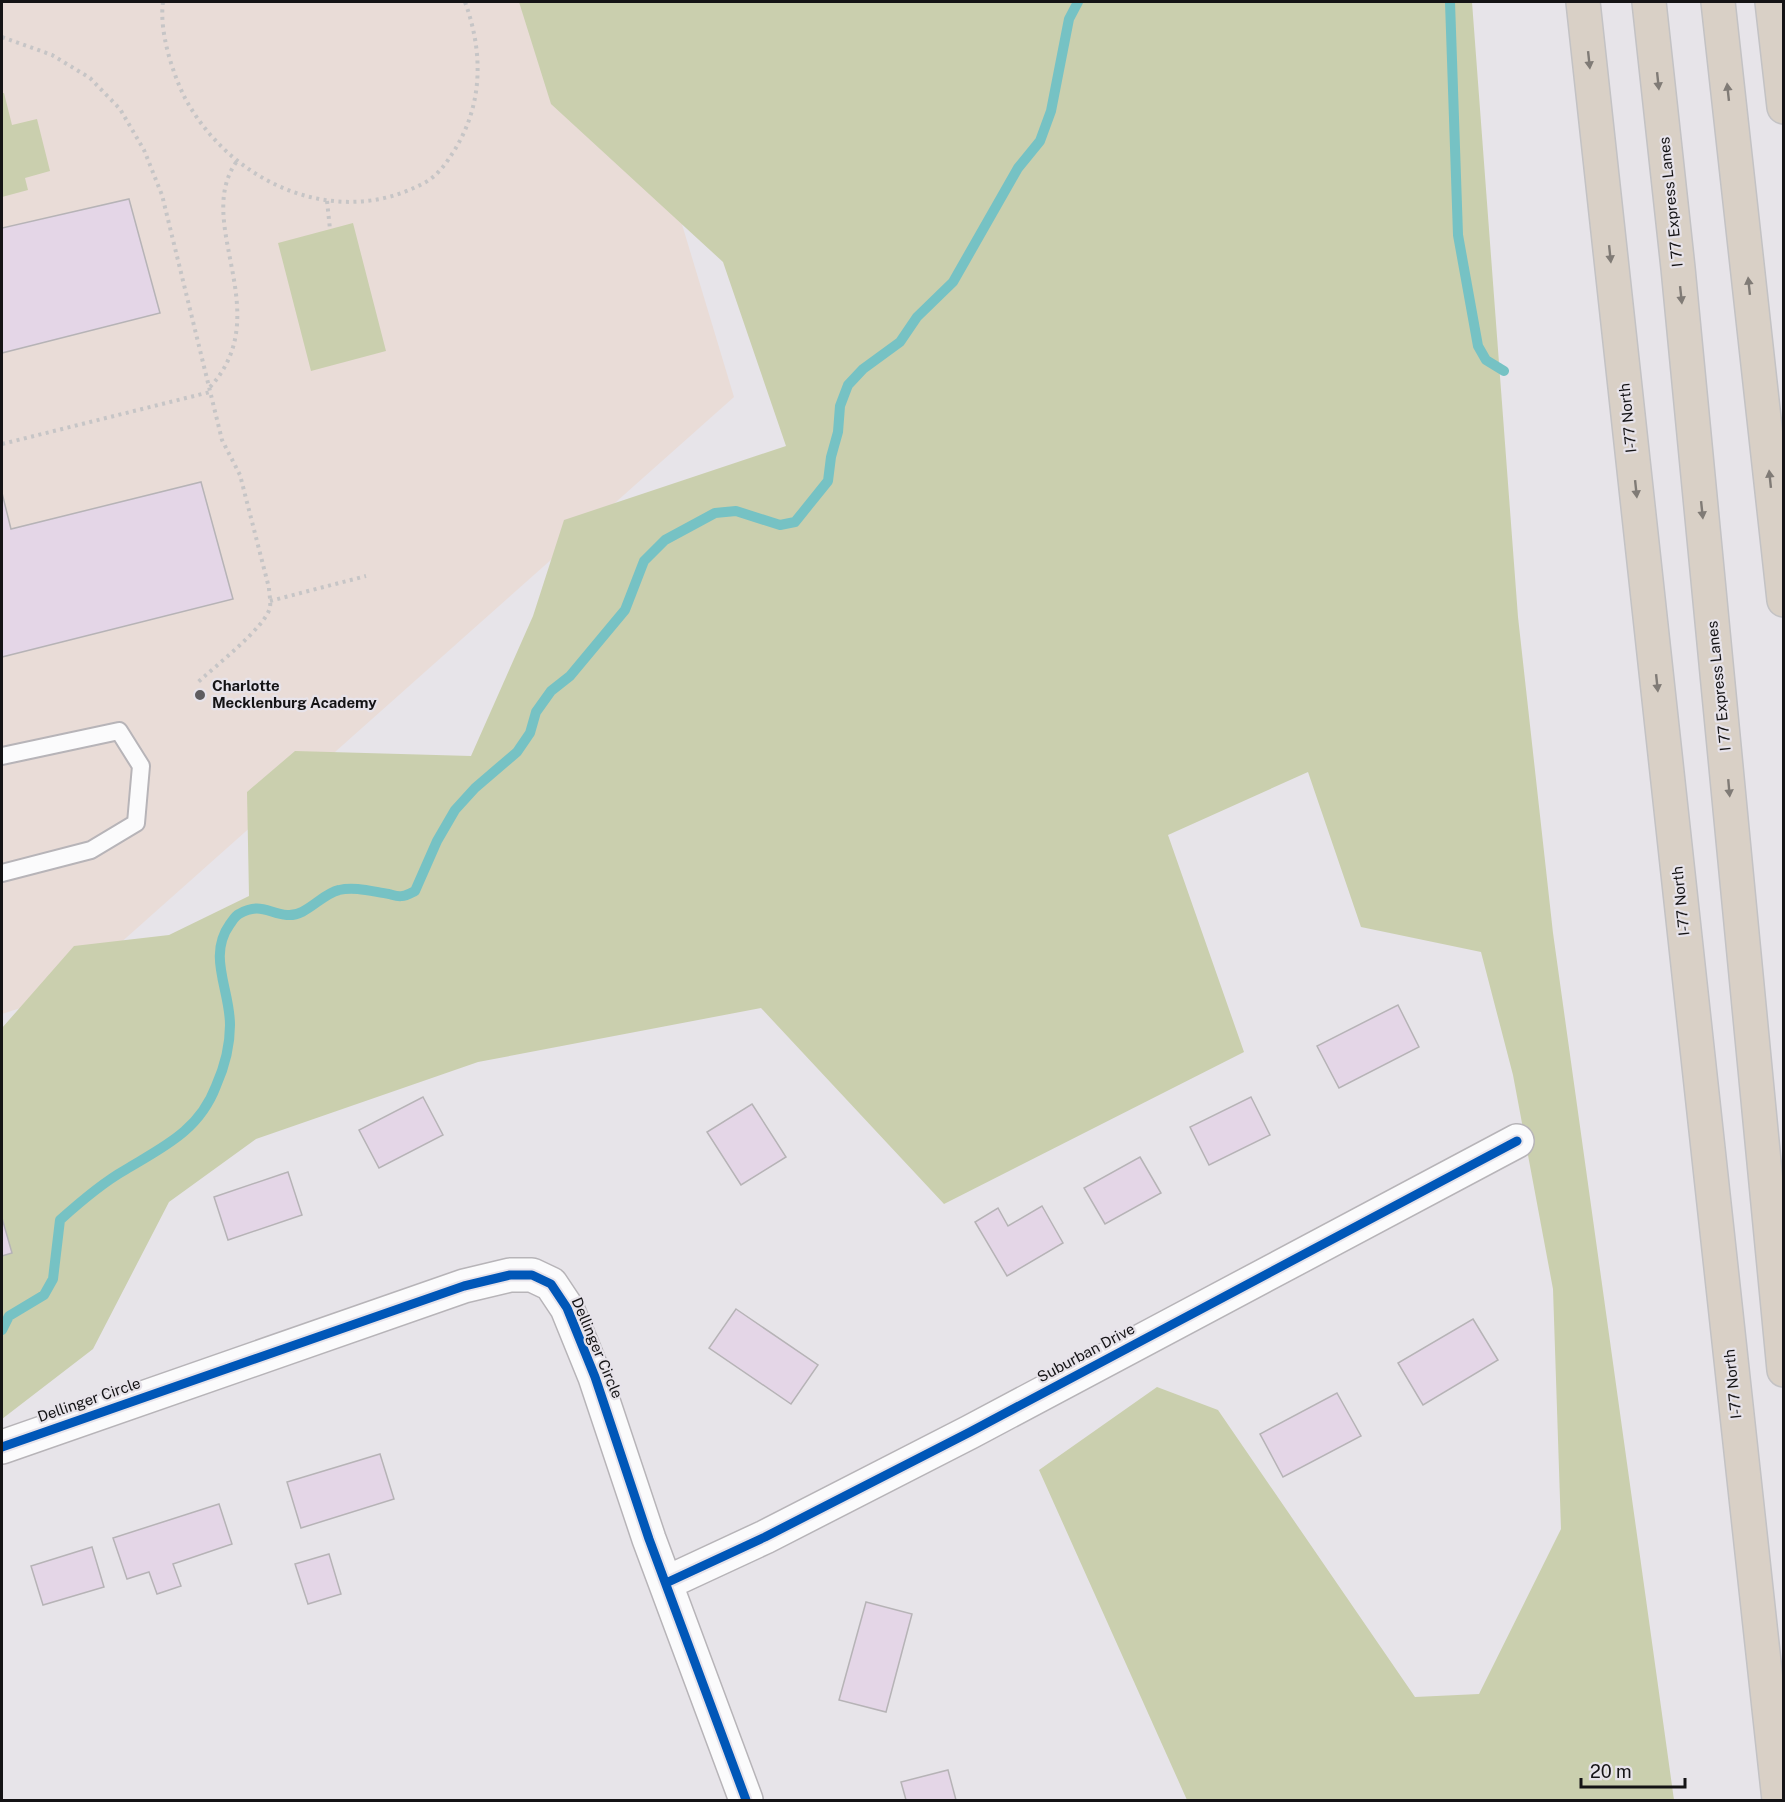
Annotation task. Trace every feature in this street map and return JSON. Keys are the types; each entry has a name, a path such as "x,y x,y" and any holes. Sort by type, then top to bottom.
{"highway":[{"name":"I-77 North","path":"1583,2 1779,1800"},
{"name":"I 77 Express Lanes","path":"1649,2 1682,304 1784,1370"},
{"path":"1718,2 1784,600"},
{"path":"1772,2 1784,107"}],"street":[{"name":"Suburban Drive","path":"666,1583 765,1537 970,1432 1517,1141"},
{"name":"Dellinger Circle","path":"2,1446 464,1286 510,1275 532,1275 551,1284 567,1308 595,1377 666,1583 746,1800"}],"lane":[{"path":"2,756 119,731 141,766 136,823 91,850 2,873"}],"path":[{"path":"164,2 162,9 166,45 176,80 193,112 217,143 260,177 291,193 327,201 364,202 393,196 426,182 445,166 464,137 474,108 479,82 478,57 465,2"},
{"path":"2,37 52,55 90,78 120,109 144,150 162,195 222,440 240,475 269,588 270,601 270,607 263,622 197,683"},
{"path":"2,444 210,390 220,376 233,346 239,322 224,209 226,180 237,161"},
{"path":"327,201 330,229"},
{"path":"270,601 366,576"}],"shaded area":[{"name":"Charlotte Mecklenburg Academy","path":"2,2 615,2 734,397 63,994 2,1014"}],"green space":[{"path":"519,2 1472,2 1518,617 1553,933 1674,1800 1187,1800 1039,1470 1157,1387 1218,1410 1415,1697 1479,1694 1561,1529 1553,1289 1513,1075 1481,952 1361,927 1308,772 1168,835 1244,1052 944,1204 761,1008 478,1062 256,1139 169,1202 93,1349 2,1419 2,1028 74,946 169,935 249,896 247,792 295,751 471,756 533,616 564,520 786,446 723,262 551,104"},
{"path":"2,93 4,93 12,125 37,119 50,171 25,178 28,190 2,197"},
{"path":"353,223 386,351 311,371 278,243"}],"building":[{"path":"129,199 160,313 2,353 2,228"},
{"path":"201,482 233,599 2,657 2,493 11,529"},
{"path":"1398,1005 1419,1047 1339,1088 1317,1046"},
{"path":"423,1097 443,1135 379,1168 359,1130"},
{"path":"1251,1097 1270,1135 1209,1165 1190,1127"},
{"path":"752,1104 786,1157 741,1185 707,1132"},
{"path":"1140,1157 1161,1193 1105,1224 1084,1188"},
{"path":"288,1172 302,1215 228,1240 214,1197"},
{"path":"1042,1206 1063,1243 1007,1276 975,1222 998,1208 1008,1226"},
{"path":"2,1218 12,1253 2,1256"},
{"path":"736,1309 818,1365 791,1404 709,1348"},
{"path":"1473,1319 1498,1360 1423,1405 1398,1363"},
{"path":"1337,1393 1361,1436 1283,1477 1260,1434"},
{"path":"380,1454 394,1499 301,1528 287,1482"},
{"path":"219,1504 232,1544 173,1564 181,1586 157,1594 149,1572 127,1579 113,1538"},
{"path":"92,1547 104,1587 43,1605 31,1566"},
{"path":"329,1554 341,1594 308,1604 295,1564"},
{"path":"866,1602 912,1614 886,1712 839,1700"},
{"path":"948,1770 956,1800 906,1800 901,1782"}],"waterway":[{"path":"2,1330 9,1316 44,1295 53,1279 60,1220 108,1181 178,1136 190,1126 209,1102 222,1072 229,1040 229,1012 221,973 220,948 223,936 235,917 253,909 294,915 332,892 345,889 399,896 415,891 437,841 455,810 475,788 517,752 530,733 536,712 551,691 570,676 625,610 644,561 665,540 715,513 736,511 780,525 795,522 828,481 831,457 838,432 840,406 848,385 863,369 900,342 917,317 953,282 1018,168 1040,141 1051,111 1069,19 1078,2"},
{"path":"1450,2 1458,235 1478,346 1486,360 1504,371"}],"cycle path":[{"path":"666,1583 765,1537 970,1432 1517,1141"},
{"path":"2,1447 464,1286 510,1275 532,1275 551,1284 567,1308 595,1377 649,1539 746,1800"}],"place":[{"name":"Charlotte Mecklenburg Academy","path":"200,695"}]}
